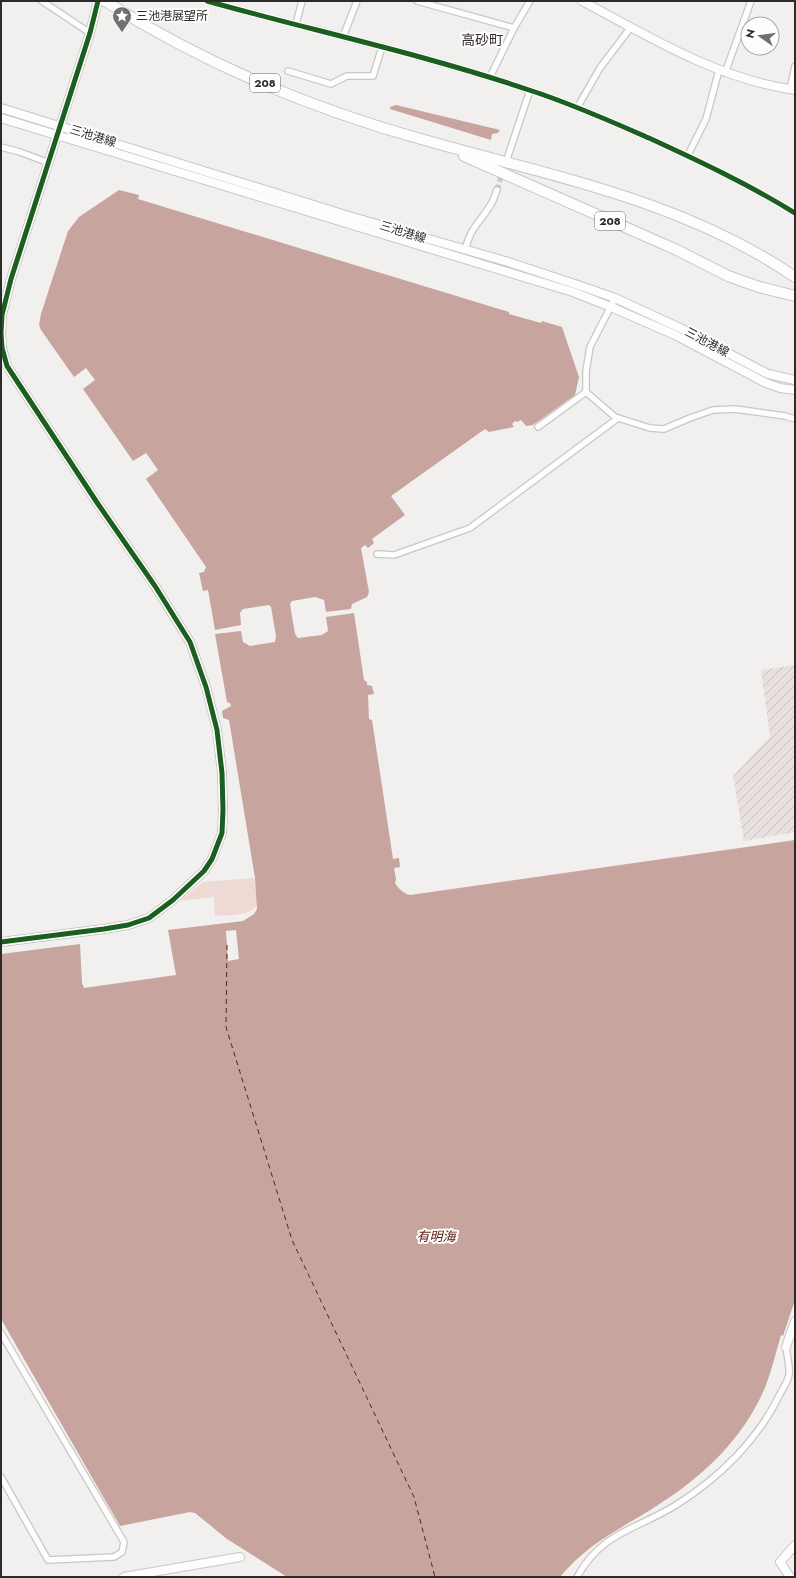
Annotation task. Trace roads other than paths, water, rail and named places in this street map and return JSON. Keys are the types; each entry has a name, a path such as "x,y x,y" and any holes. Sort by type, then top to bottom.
{"highway":[{"name":"208","path":"109,3 184,46 260,82 348,116 426,141 632,197 708,228 750,250 795,277"},
{"name":"208","path":"426,141 490,167 677,250 728,276 759,287 795,296"}],"main road":[{"path":"1,942 104,929 148,918 173,900 194,881 208,865 212,859 222,833 222,773 217,730 206,687 190,642 155,586 98,504 7,366 2,348 2,315 11,279 90,33 98,1"},
{"path":"582,1 694,60 758,83 792,90"},
{"name":"三池港線","path":"1,108 406,233 542,272 615,298 680,328 768,374 795,380"},
{"name":"三池港線","path":"1,118 410,244 532,279 611,307 675,335 766,383 780,388 795,390"},
{"path":"786,1347 795,1321"},
{"path":"790,1577 780,1562 795,1545"},
{"path":"124,1577 240,1557"}],"street":[{"path":"42,1 90,33"},
{"path":"207,1 382,46 530,90 629,129 688,155 767,195 795,213"},
{"path":"296,24 302,1"},
{"path":"343,37 357,1"},
{"path":"417,1 514,28"},
{"path":"490,77 514,28 530,1"},
{"path":"688,155 706,119 722,71 751,1"},
{"path":"577,108 600,68 631,27"},
{"path":"288,71 331,84 347,76 373,76 382,46"},
{"path":"792,90 795,66"},
{"path":"508,156 530,90"},
{"path":"1,147 20,152 49,163"},
{"path":"465,250 473,227 491,204 497,190"},
{"path":"586,392 586,371 590,347 615,298"},
{"path":"586,392 618,418 650,428 664,429 713,410 735,409 785,416 795,420"},
{"path":"538,427 586,392"},
{"path":"377,554 394,555 470,528 618,418"},
{"path":"1,1332 124,1542 122,1552 114,1557 48,1560 1,1476"},
{"path":"577,1577 588,1561 606,1542 675,1506 709,1482 734,1459 765,1421 776,1403 789,1375 786,1347"}],"water":[{"path":"396,105 500,130 498,133 492,134 491,140 390,109 390,107"},
{"name":"有明海","path":"119,190 139,195 138,199 509,312 509,314 562,327 579,377 575,395 533,425 526,426 521,420 517,422 515,421 512,424 514,427 489,432 485,429 391,496 405,515 372,539 374,543 368,548 365,545 361,548 369,592 367,597 352,604 351,609 326,612 324,600 315,597 292,601 290,604 295,634 298,638 322,635 328,631 326,617 354,613 364,680 367,682 367,685 372,686 374,694 368,695 369,719 372,720 393,859 399,858 400,867 394,868 396,879 395,883 400,889 410,895 795,840 795,1300 783,1336 781,1335 766,1385 747,1422 735,1438 707,1468 675,1494 594,1545 582,1554 560,1577 287,1577 227,1539 195,1513 190,1512 120,1526 1,1319 1,954 80,944 82,983 84,988 176,975 168,930 243,921 254,914 257,909 255,878 229,720 223,718 222,711 231,706 230,703 227,702 215,634 241,631 243,642 250,646 275,642 276,636 271,607 269,605 243,609 240,613 241,625 215,630 208,590 203,591 199,573 204,572 206,567 146,479 158,470 146,453 133,461 83,389 95,380 86,368 74,377 39,325 41,314 68,231 79,217"}],"tunnel":[{"path":"497,190 506,160"}],"place":[{"name":"三池港展望所","path":"122,33"}],"district":[{"name":"高砂町","path":"482,40"}]}
